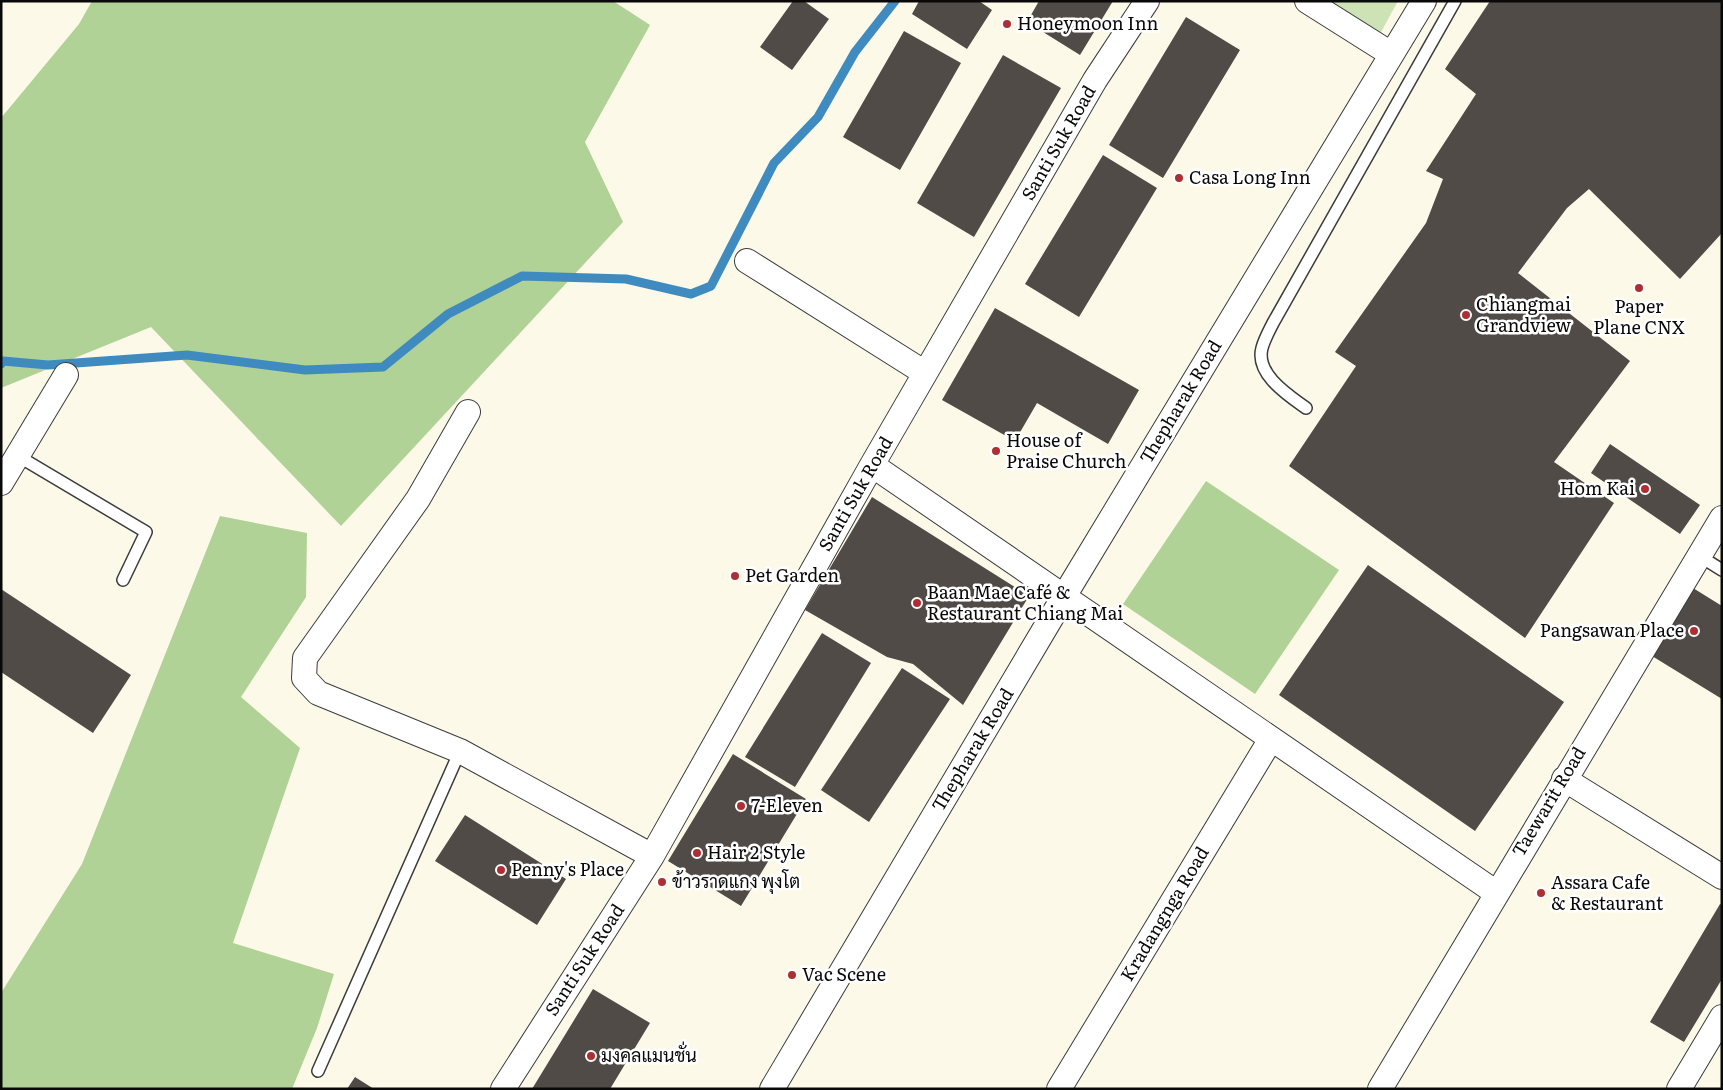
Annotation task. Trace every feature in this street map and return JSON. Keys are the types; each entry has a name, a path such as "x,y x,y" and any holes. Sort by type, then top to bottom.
{"street":[{"name":"Santi Suk Road","path":"503,1089 652,856 925,373 1095,80 1147,1"},
{"path":"1307,1 1391,54"},
{"name":"Thepharak Road","path":"772,1089 1063,598 1424,1"},
{"path":"747,261 925,373"},
{"path":"1,482 66,375"},
{"path":"468,412 418,500 305,658 304,678 318,693 460,751 652,856"},
{"path":"872,465 1063,598 1495,892"},
{"name":"Taewarit Road","path":"1380,1089 1495,892 1722,518"},
{"name":"Kradangnga Road","path":"1059,1089 1270,739"},
{"path":"1564,779 1722,877"},
{"path":"1679,1089 1721,1021"}],"lane":[{"path":"1306,408 1293,399 1264,372 1261,350 1273,322 1455,1"},
{"path":"18,456 146,532 123,580"},
{"path":"1698,555 1722,570"},
{"path":"318,1071 460,751"}],"green space":[{"path":"92,1 613,1 650,25 585,142 623,222 341,526 151,327 1,388 1,118 79,24"},
{"path":"1330,1 1398,1 1380,34"},
{"path":"1206,481 1339,570 1255,694 1123,604"},
{"path":"220,516 307,533 306,597 241,697 300,748 233,943 334,974 317,1028 292,1089 1,1089 1,993 82,864"}],"building":[{"path":"793,1 804,1 829,19 792,70 760,47"},
{"path":"919,1 979,1 992,10 967,49 912,14"},
{"path":"1039,1 1113,1 1080,55 1027,22"},
{"name":"Chiangmai Grandview","path":"1490,1 1722,1 1722,233 1680,279 1589,189 1567,208 1518,273 1630,361 1554,462 1614,503 1525,638 1289,466 1356,366 1335,352 1426,223 1443,179 1426,171 1476,94 1445,69"},
{"path":"1186,17 1240,50 1163,178 1109,145"},
{"path":"904,31 961,63 900,170 843,137"},
{"path":"1003,55 1061,88 974,237 917,203"},
{"path":"1103,155 1157,188 1079,317 1025,284"},
{"path":"995,308 1139,390 1108,444 1037,403 1015,441 942,400"},
{"name":"Hom Kai","path":"1610,444 1700,505 1680,534 1591,473"},
{"name":"Baan Mae Café & Restaurant Chiang Mai","path":"872,497 1029,596 963,705 913,664 887,657 805,610"},
{"path":"1368,565 1564,702 1475,831 1279,695"},
{"name":"Pangsawan Place","path":"1693,588 1722,606 1722,699 1652,656"},
{"path":"1,589 131,675 93,733 1,672"},
{"path":"822,633 871,663 795,787 745,757"},
{"path":"902,668 950,699 869,822 821,790"},
{"path":"733,754 806,799 741,906 668,861"},
{"name":"Penny's Place","path":"465,815 566,879 537,925 435,861"},
{"path":"1720,904 1722,905 1722,979 1684,1042 1650,1022"},
{"name":"มงคลแมนชั่น","path":"593,989 650,1023 610,1089 532,1089"},
{"path":"355,1077 374,1089 347,1089"}],"waterway":[{"path":"1,364 3,361 48,365 187,355 305,370 383,367 448,314 522,276 626,279 691,294 711,286 774,163 818,117 855,52 895,1"}],"place":[{"name":"Honeymoon Inn","path":"1007,24"},
{"name":"Casa Long Inn","path":"1179,178"},
{"name":"Paper Plane CNX","path":"1639,288"},
{"name":"Chiangmai Grandview","path":"1466,315"},
{"name":"House of Praise Church","path":"996,451"},
{"name":"Hom Kai","path":"1645,489"},
{"name":"Pet Garden","path":"735,576"},
{"name":"Baan Mae Café & Restaurant Chiang Mai","path":"917,603"},
{"name":"Pangsawan Place","path":"1694,631"},
{"name":"7-Eleven","path":"741,806"},
{"name":"Hair 2 Style","path":"697,853"},
{"name":"Penny's Place","path":"501,870"},
{"name":"ข้าวราดแกง พุงโต","path":"662,882"},
{"name":"Assara Cafe & Restaurant","path":"1541,893"},
{"name":"Vac Scene","path":"792,975"},
{"name":"มงคลแมนชั่น","path":"591,1056"}]}
